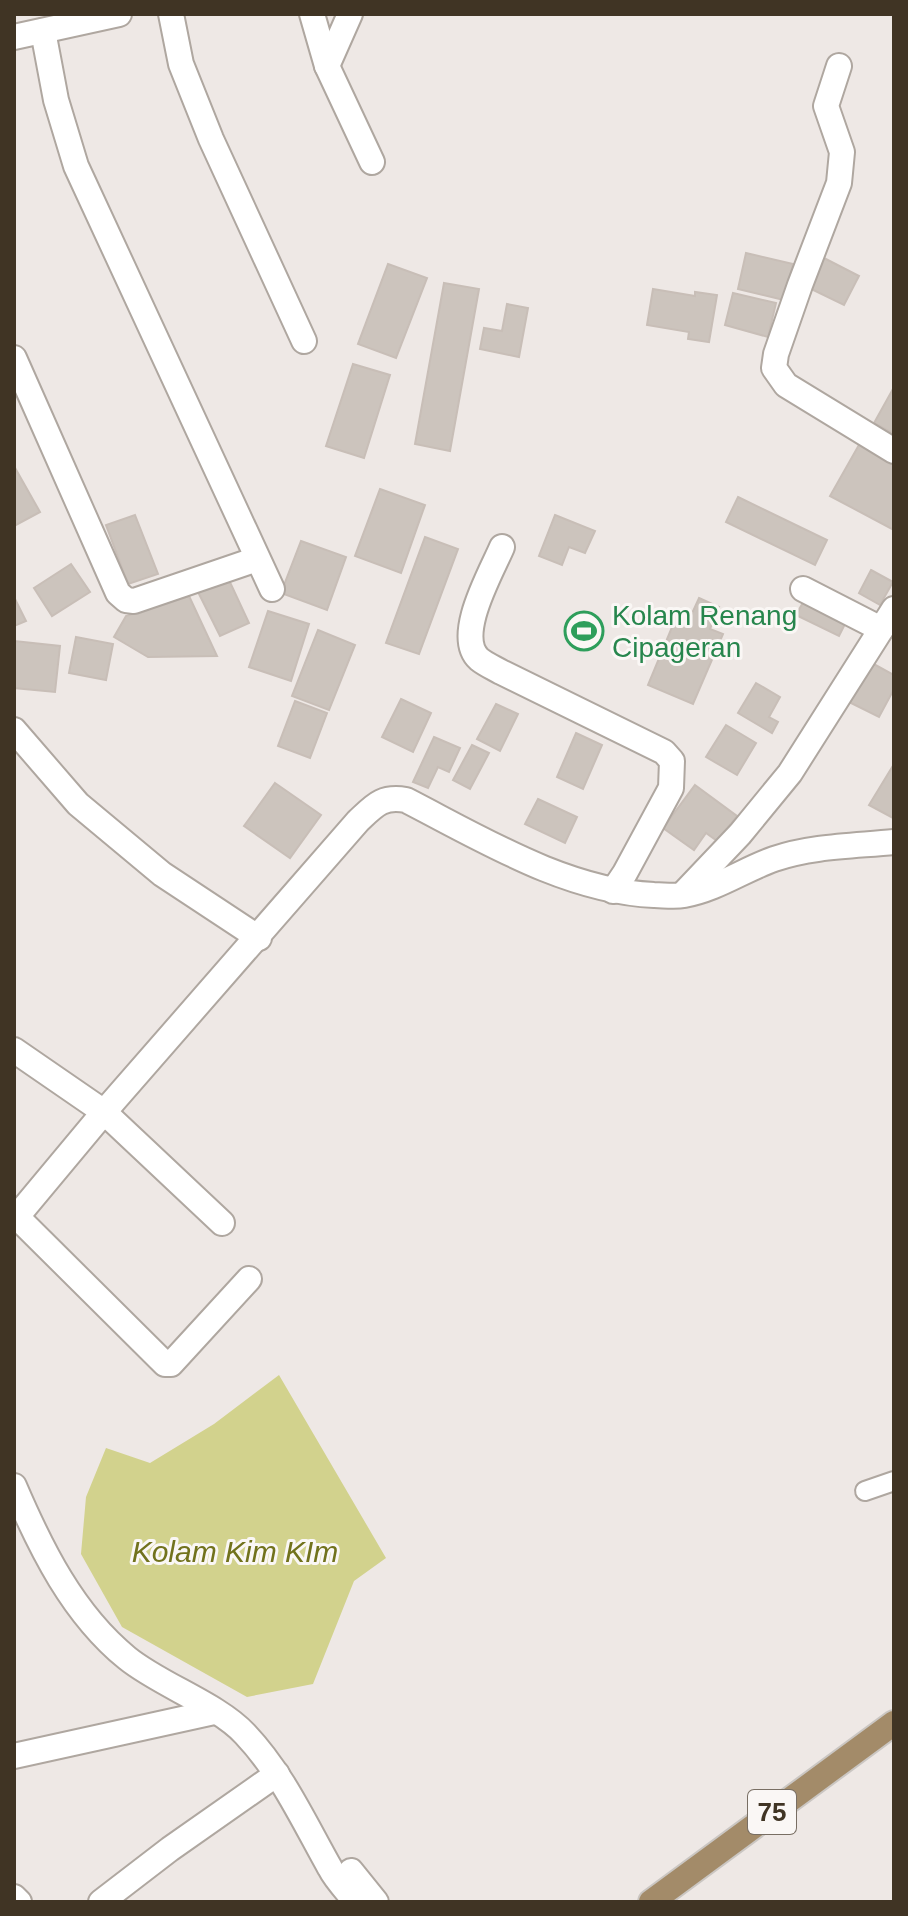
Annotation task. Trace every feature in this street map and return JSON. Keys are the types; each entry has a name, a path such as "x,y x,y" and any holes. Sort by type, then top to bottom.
{"main road":[{"name":"75","path":"651,1902 894,1723"}],"street":[{"path":"14,37 119,14"},
{"path":"171,14 181,64 211,139 304,341"},
{"path":"312,14 327,66 372,162"},
{"path":"327,66 350,14"},
{"path":"43,31 56,100 76,166 272,589"},
{"path":"839,66 826,106 842,152 839,183 795,299 774,368 786,385 894,451"},
{"path":"14,358 21,391 118,593 126,600 134,601 257,559"},
{"path":"502,547 469,627 477,658 539,692 664,752 672,761 671,788 613,891"},
{"path":"681,896 740,834 790,773 887,619 803,589"},
{"path":"14,730 78,804 162,874 259,938"},
{"path":"249,1279 171,1364 165,1364 16,1218 104,1112 358,821 380,802 392,798 406,800 497,848 613,891 681,896 720,885 775,859 830,847 894,842"},
{"path":"14,1050 104,1112 222,1223"},
{"path":"14,1486 39,1542 72,1597 97,1628 128,1659 243,1731 277,1774 319,1843 331,1870 356,1902"},
{"path":"14,1756 214,1712"},
{"path":"101,1902 277,1774"},
{"path":"319,1843 346,1865 376,1902"},
{"path":"14,1897 19,1902"}],"lane":[{"path":"865,1491 894,1481"}],"water":[{"name":"Kolam Kim KIm","path":"279,1375 386,1558 354,1581 313,1684 247,1697 122,1627 81,1554 86,1497 106,1448 150,1463 214,1424"}],"building":[{"path":"746,253 793,264 784,300 738,289"},
{"path":"820,256 859,276 844,305 805,286"},
{"path":"388,264 427,278 396,358 358,344"},
{"path":"444,283 479,289 450,451 415,444"},
{"path":"653,289 695,296 695,292 717,295 709,342 688,339 689,332 647,325"},
{"path":"733,293 776,303 768,337 725,325"},
{"path":"507,304 528,308 519,357 480,349 484,328 502,331"},
{"path":"353,364 390,375 364,458 326,446"},
{"path":"894,387 894,434 874,423"},
{"path":"860,443 894,462 894,530 830,496"},
{"path":"14,466 40,512 14,526"},
{"path":"380,489 425,505 401,573 355,556"},
{"path":"738,497 827,540 815,565 726,522"},
{"path":"135,515 158,574 128,584 106,525"},
{"path":"555,515 595,531 585,553 569,547 562,565 539,556"},
{"path":"425,537 458,549 419,654 386,643"},
{"path":"301,541 346,557 327,610 281,593"},
{"path":"71,564 90,592 52,616 34,588"},
{"path":"871,570 893,582 880,605 859,593"},
{"path":"228,578 249,623 220,636 198,592"},
{"path":"189,596 217,656 148,657 114,637 126,616"},
{"path":"14,597 26,621 14,626"},
{"path":"806,597 848,618 839,636 796,615"},
{"path":"699,598 719,607 710,629 723,634 693,704 648,685 677,615 689,620"},
{"path":"268,611 309,624 291,681 249,667"},
{"path":"318,630 355,645 329,710 292,696"},
{"path":"76,637 113,644 106,680 69,673"},
{"path":"14,641 60,646 55,692 14,688"},
{"path":"870,662 894,675 894,689 879,717 849,702"},
{"path":"756,683 780,697 769,717 778,722 772,733 738,713"},
{"path":"401,699 431,713 413,752 382,737"},
{"path":"295,701 327,713 310,758 278,746"},
{"path":"496,704 518,714 500,751 477,739"},
{"path":"726,725 756,743 737,775 706,757"},
{"path":"576,733 602,745 583,789 557,777"},
{"path":"434,737 460,748 449,772 438,767 428,788 413,782"},
{"path":"472,745 489,753 470,789 453,780"},
{"path":"894,764 894,817 893,818 869,805"},
{"path":"275,783 321,815 290,858 244,826"},
{"path":"695,785 737,816 717,841 706,833 694,850 663,828"},
{"path":"538,799 577,817 565,843 525,824"}],"place":[{"name":"Kolam Renang Cipageran","path":"584,631"}]}
